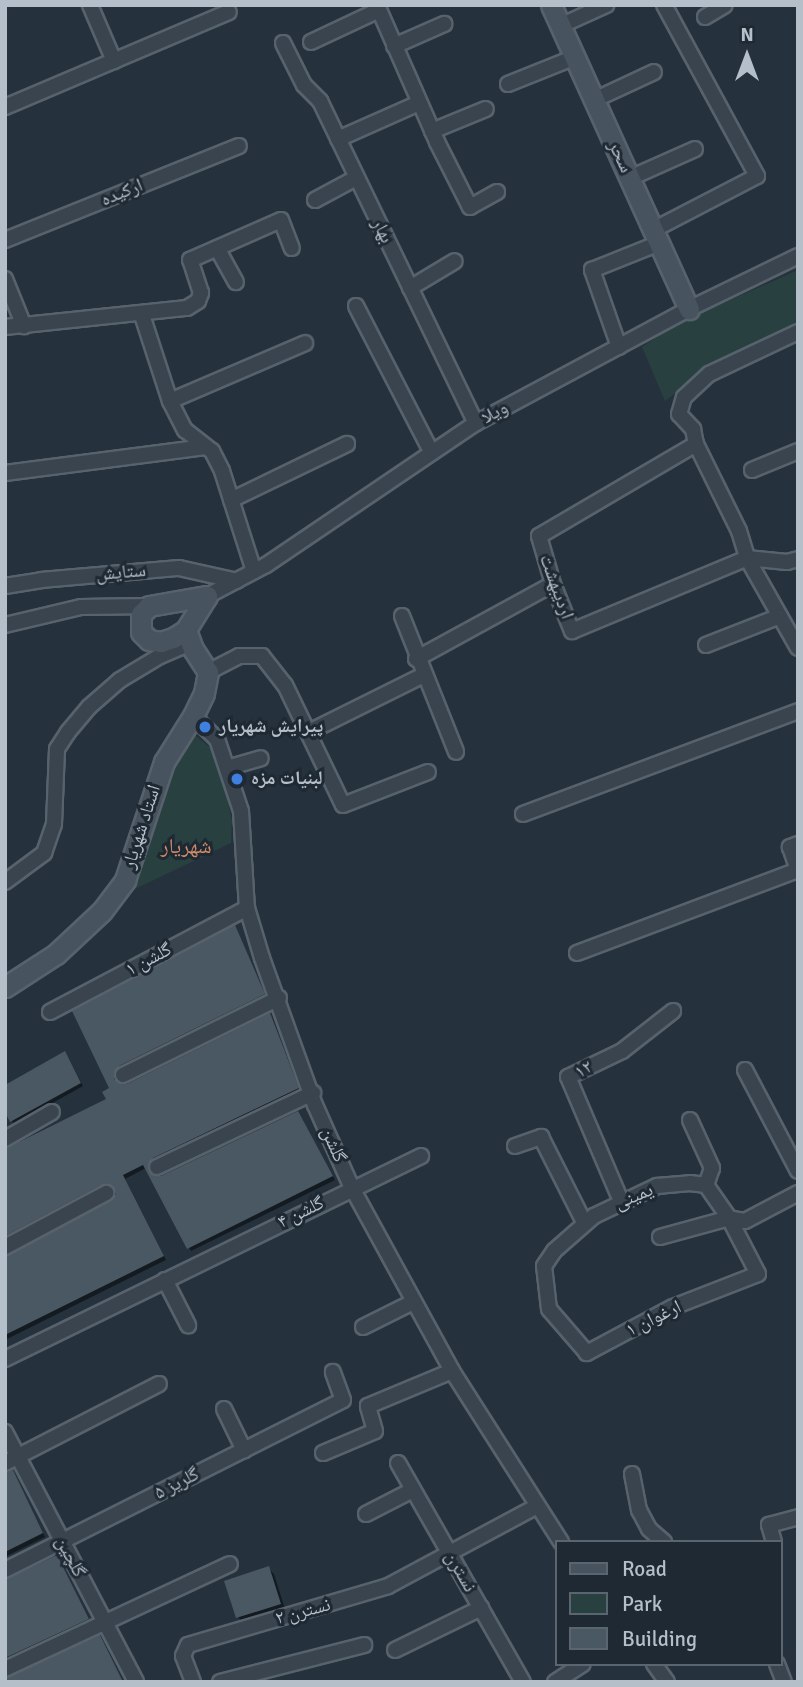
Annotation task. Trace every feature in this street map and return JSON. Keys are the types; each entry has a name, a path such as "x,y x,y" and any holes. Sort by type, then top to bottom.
{"street":[{"path":"89,5 114,61"},
{"name":"سحر","path":"551,5 690,309"},
{"path":"560,26 606,5"},
{"path":"619,347 592,270 656,236 757,176 664,5"},
{"path":"705,17 725,5"},
{"path":"311,42 378,8 419,103 470,207 497,192"},
{"path":"5,107 229,12"},
{"path":"394,46 444,24"},
{"name":"بهار","path":"283,43 304,85 320,101 476,423"},
{"path":"508,84 575,57"},
{"path":"594,100 654,72"},
{"path":"338,139 419,103"},
{"path":"432,131 486,109"},
{"name":"ارکیده","path":"5,240 239,146"},
{"path":"630,178 695,149"},
{"path":"314,200 356,178"},
{"path":"5,327 142,315 187,308 198,301 201,293 190,260 281,220 292,248"},
{"path":"217,248 236,282"},
{"name":"ویلا","path":"207,596 254,571 476,423 690,309 798,256"},
{"path":"410,288 455,261"},
{"path":"5,279 24,326"},
{"path":"356,306 432,453"},
{"path":"142,315 170,401 185,430 212,451 254,571"},
{"path":"798,332 709,374 684,397 679,414 693,429 696,444 739,531 747,558 798,648"},
{"path":"170,401 305,343"},
{"path":"231,500 347,444"},
{"name":"اردیبهشت","path":"696,444 539,536 553,584 572,631 747,558 787,562 798,559"},
{"path":"5,473 205,447"},
{"path":"752,470 798,451"},
{"name":"ستایش","path":"5,586 41,580 179,568 237,581"},
{"path":"416,659 553,584"},
{"path":"5,625 81,607 149,606 207,596"},
{"path":"5,882 44,853 54,824 57,749 68,732 89,706 120,680 188,637 207,596"},
{"path":"149,606 141,614 140,621 141,632 149,640 161,642 188,637"},
{"path":"402,616 416,659 456,752"},
{"path":"706,645 780,616"},
{"path":"188,637 208,672 239,656 262,656 285,685 343,805 428,772"},
{"name":"استاد شهریار","path":"5,987 56,954 102,911 125,880 164,762 194,716 204,693 208,672"},
{"path":"309,732 424,675"},
{"path":"523,814 798,711"},
{"name":"گلشن","path":"194,716 217,739 227,768 241,811 247,908 262,958 352,1188 452,1371 560,1540"},
{"path":"227,768 261,758"},
{"path":"577,953 798,870 790,847 798,844"},
{"name":"گلشن ۱","path":"50,1012 247,908"},
{"path":"123,1075 279,999"},
{"name":"۱۲","path":"621,1201 568,1077 622,1051 673,1010"},
{"path":"745,1070 798,1171"},
{"path":"157,1167 313,1093"},
{"path":"5,1139 52,1112"},
{"path":"690,1120 712,1168 706,1185 729,1218"},
{"path":"515,1146 541,1137 585,1224"},
{"name":"گلشن ۴","path":"5,1359 421,1156"},
{"name":"یمینی","path":"544,1266 554,1251 585,1224 621,1201 657,1186 706,1185"},
{"path":"5,1247 106,1193"},
{"path":"660,1237 729,1218 745,1221 798,1194"},
{"name":"ارغوان ۱","path":"544,1266 549,1309 587,1353 673,1307 758,1274 729,1218"},
{"path":"165,1280 188,1325"},
{"path":"363,1326 413,1303"},
{"path":"323,1453 375,1431 368,1406 452,1371"},
{"name":"گلریز ۵","path":"5,1570 343,1400 333,1372"},
{"path":"12,1460 159,1384"},
{"path":"224,1409 244,1450"},
{"name":"گلچین","path":"5,1432 12,1460 63,1542 135,1682"},
{"name":"نسترن","path":"398,1463 523,1682"},
{"path":"632,1474 639,1510 649,1529 662,1540"},
{"path":"366,1514 413,1490"},
{"name":"نسترن ۲","path":"193,1682 183,1656 188,1645 388,1586 537,1506"},
{"path":"773,1540 769,1525 798,1517"},
{"path":"5,1669 230,1564"},
{"path":"395,1650 481,1608"},
{"path":"220,1682 364,1645"},
{"path":"555,1682 580,1666"},
{"path":"655,1666 667,1682"}],"green space":[{"path":"798,270 798,329 712,366 665,401 642,347 678,323"},
{"path":"191,732 212,749 221,765 232,822 231,843 135,889 169,771"}],"building":[{"path":"235,925 265,994 119,1066 114,1079 118,1083 127,1084 270,1013 299,1088 153,1158 148,1170 152,1175 161,1176 298,1111 333,1176 187,1249 143,1165 123,1175 164,1256 5,1335 5,1257 111,1201 116,1194 112,1185 101,1185 5,1236 5,1149 106,1099 102,1092 109,1088 72,1011"},
{"path":"65,1051 81,1083 10,1122 5,1112 5,1085"},
{"path":"13,1470 43,1533 5,1552 5,1473"},
{"path":"57,1555 89,1619 5,1658 5,1580"},
{"path":"269,1566 281,1604 236,1618 224,1581"},
{"path":"100,1635 123,1682 5,1682 5,1678"}],"place":[{"name":"پیرایش شهریار","path":"205,727"},
{"name":"لبنیات مزه","path":"237,779"}],"district":[{"name":"شهریار","path":"186,846"}]}
